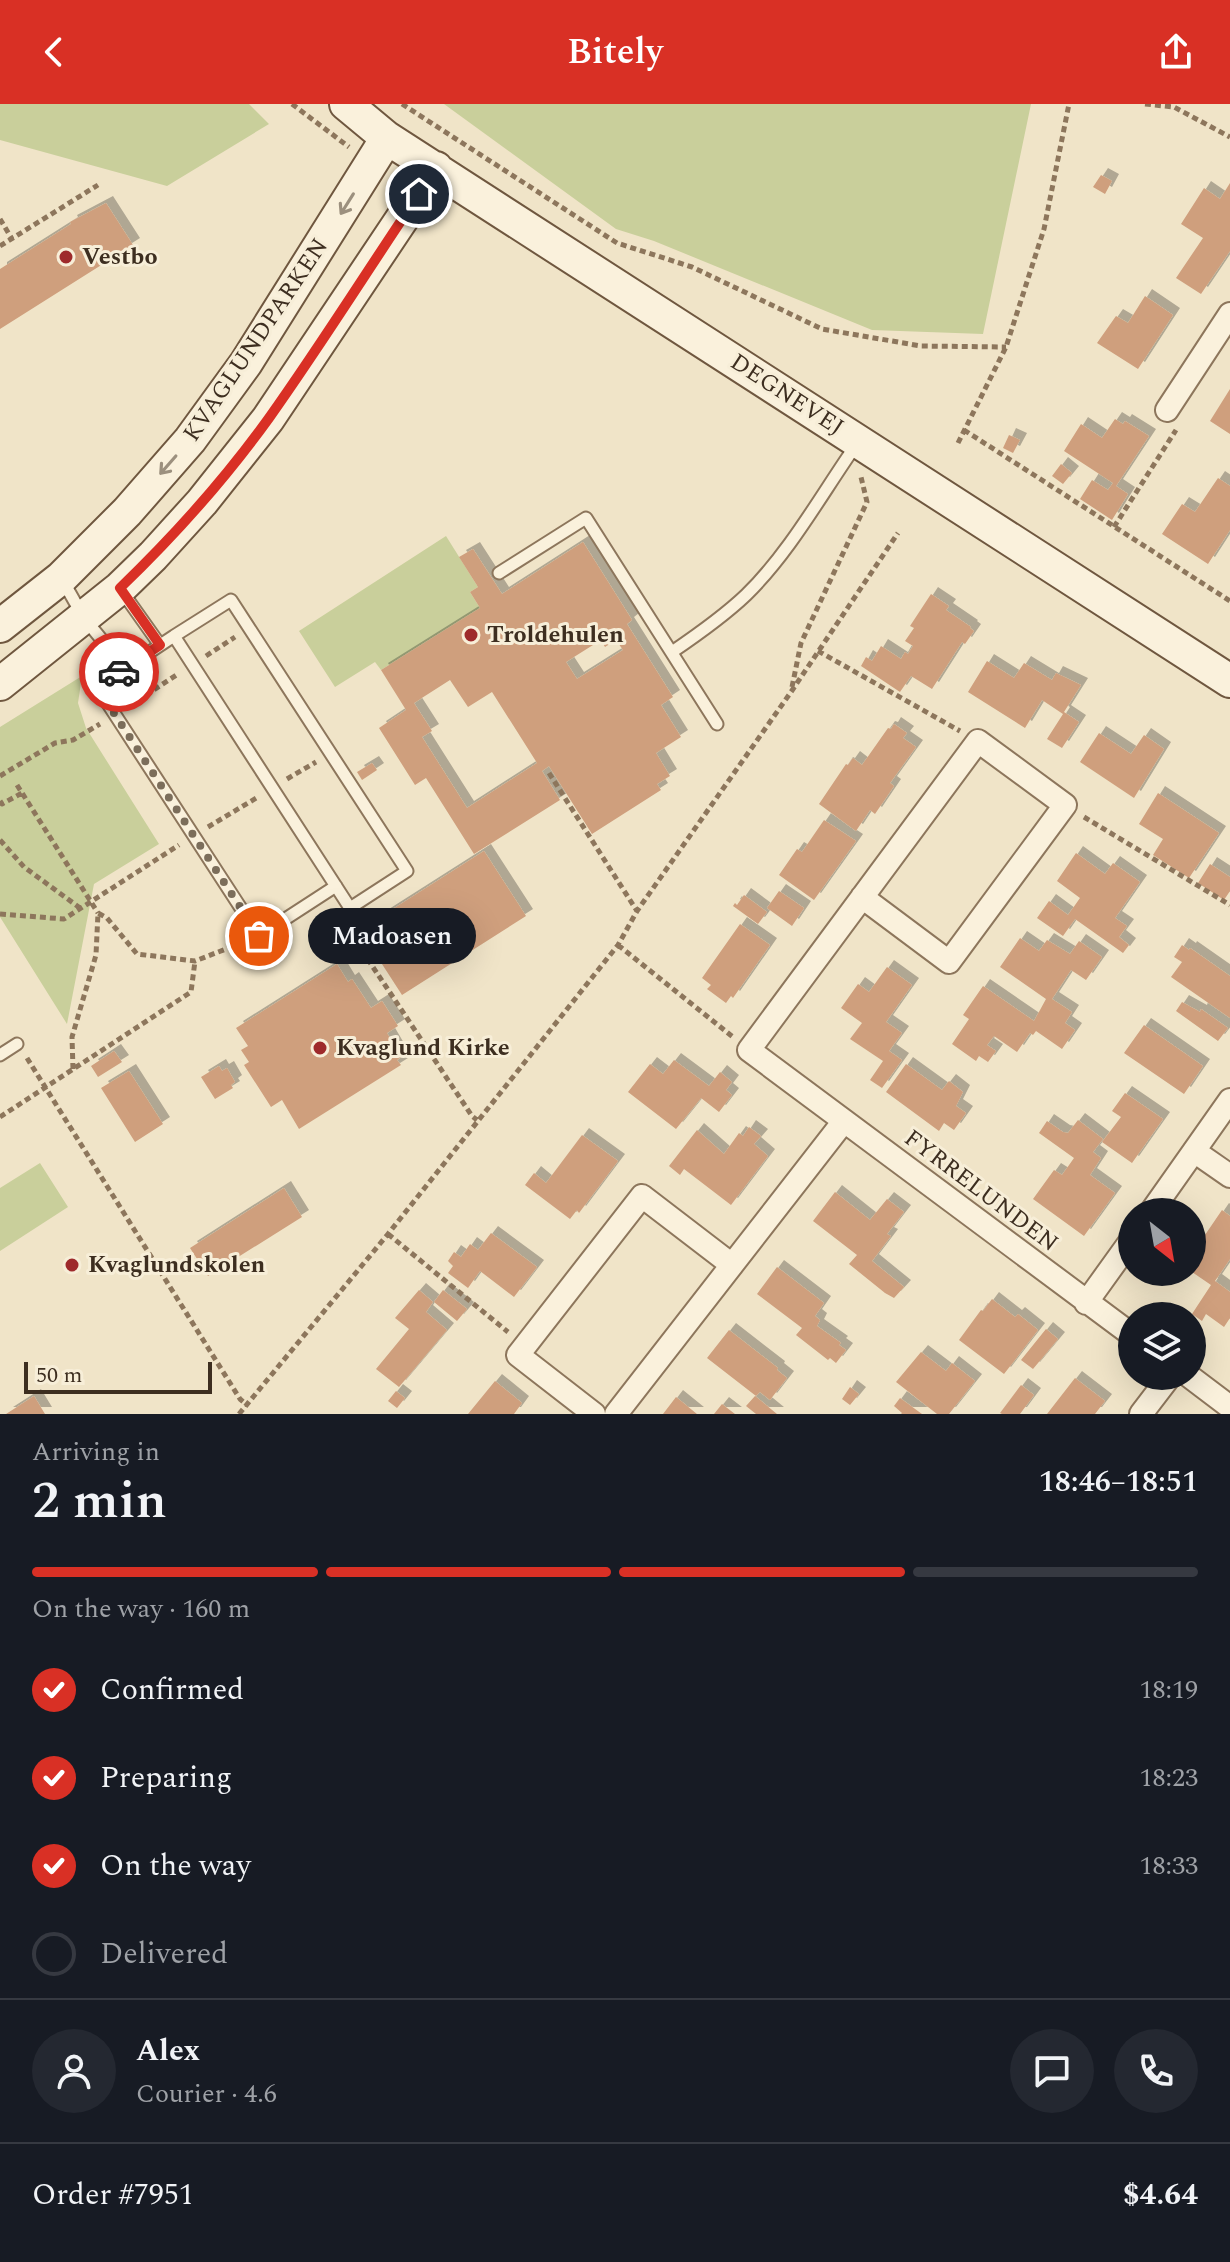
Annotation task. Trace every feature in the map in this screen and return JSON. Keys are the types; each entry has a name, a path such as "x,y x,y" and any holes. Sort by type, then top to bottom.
{"street":[{"name":"DEGNEVEJ","path":"346,104 387,138 1230,681"},
{"name":"KVAGLUNDPARKEN","path":"0,626 61,578 127,512 190,440 246,363 387,138"},
{"name":"KVAGLUNDPARKEN","path":"0,684 120,588 202,502 268,419 436,168"},
{"path":"1167,410 1230,314"},
{"path":"749,1050 862,897 978,741 1065,805 949,962 862,897"},
{"name":"FYRRELUNDEN","path":"749,1050 1118,1325"},
{"path":"1161,1198 1230,1100"},
{"path":"616,1414 844,1121"},
{"path":"1194,1151 1230,1176"},
{"path":"594,1414 518,1355 642,1196 732,1265"},
{"path":"1086,1303 1118,1258"},
{"path":"1206,1389 1230,1407"},
{"path":"1141,1414 1159,1390"}],"lane":[{"path":"672,652 708,628 745,596 775,563 859,441"},
{"path":"499,573 586,518 717,724"},
{"path":"61,578 84,618 125,668"},
{"path":"120,588 160,645"},
{"path":"174,636 272,788 336,886 350,908 407,871 231,600 174,636 160,645 97,687 259,936 336,886"},
{"path":"0,1055 17,1044"}],"path":[{"path":"402,104 617,243 692,267 822,329 921,346 1006,347"},
{"path":"958,443 1006,347 1044,229 1069,104"},
{"path":"1145,104 1174,107 1230,137"},
{"path":"0,246 98,185"},
{"path":"0,219 12,239"},
{"path":"1114,527 1176,429 1167,410"},
{"path":"964,430 1230,601"},
{"path":"791,692 801,643 867,502"},
{"path":"239,1414 388,1234 618,945 637,911 898,533"},
{"path":"818,651 978,741"},
{"path":"0,914 64,919 330,753"},
{"path":"549,773 637,911"},
{"path":"17,785 98,913 107,918 137,954 195,961 259,936"},
{"path":"0,801 2,804 22,793"},
{"path":"1065,805 1230,905"},
{"path":"0,840 24,867 80,908"},
{"path":"350,908 355,940 477,1120"},
{"path":"73,1069 72,1037 96,955 98,913"},
{"path":"618,945 749,1050"},
{"path":"0,1117 191,992 195,961"},
{"path":"17,1044 240,1399 247,1405"},
{"path":"388,1234 516,1339 518,1355"}],"green space":[{"path":"0,104 249,104 269,124 167,186 0,140"},
{"path":"444,104 1031,104 983,334 872,330 654,241 616,229"},
{"path":"446,536 478,587 470,592 480,608 381,670 375,662 335,687 299,631"},
{"path":"82,676 78,703 86,728 159,844 94,884 67,1024 0,917 0,727"},
{"path":"40,1163 68,1207 0,1251 0,1188"}],"building":[{"path":"1101,175 1112,181 1105,194 1093,187"},
{"path":"1230,183 1230,251 1201,294 1176,278 1203,238 1181,224 1204,188 1220,199"},
{"name":"Vestbo","path":"106,203 133,245 0,329 0,269 70,222"},
{"path":"1145,296 1173,315 1138,369 1097,343 1116,316 1128,323"},
{"path":"1230,389 1230,434 1210,421"},
{"path":"1115,419 1123,424 1125,421 1149,436 1116,486 1128,494 1112,520 1080,499 1092,480 1108,490 1113,483 1064,451 1081,424 1102,438"},
{"path":"1009,435 1020,440 1013,453 1003,448"},
{"path":"1061,464 1072,473 1063,484 1052,476"},
{"path":"1218,478 1230,486 1230,530 1208,564 1162,534 1182,504 1195,512"},
{"path":"583,542 632,620 627,624 673,697 661,705 681,737 656,753 670,776 657,784 661,790 592,834 549,766 542,771 560,800 474,854 426,778 415,785 379,728 406,710 381,670 480,608 470,592 478,587 459,557 473,549 502,594","holes":["601,640 605,647 616,640 623,650 577,679 566,662","450,680 468,707 492,692 537,763 467,808 422,737 432,731 414,703"]},
{"path":"931,594 949,606 946,610 974,631 965,644 962,642 932,689 911,676 900,692 861,666 866,657 872,661 881,646 901,659 905,652 908,654 913,646 905,641 914,628 910,626"},
{"path":"987,661 1014,678 1024,663 1052,680 1056,673 1081,685 1064,712 1079,722 1062,748 1047,739 1063,714 1042,700 1025,728 968,692"},
{"path":"894,724 907,733 903,738 916,747 890,783 894,786 875,814 870,810 856,831 819,804 846,764 853,758 862,765"},
{"path":"1099,733 1131,754 1144,735 1164,749 1134,798 1080,762"},
{"path":"372,763 377,770 362,780 357,772"},
{"path":"1158,793 1219,833 1189,878 1153,855 1163,839 1139,824"},
{"path":"824,820 856,841 814,900 779,875 797,849 802,852"},
{"path":"484,851 526,916 402,995 360,930"},
{"path":"1076,853 1105,874 1113,863 1140,882 1115,918 1127,926 1119,937 1129,945 1123,953 1075,919 1063,936 1037,918 1049,901 1068,915 1080,898 1057,881"},
{"path":"1210,864 1230,877 1230,891 1224,900 1198,883"},
{"path":"779,891 804,908 792,926 767,908"},
{"path":"744,895 767,912 758,924 733,906"},
{"path":"740,924 770,945 733,998 731,996 726,1003 707,989 711,985 702,978"},
{"path":"1020,938 1039,951 1047,940 1070,954 1079,941 1102,957 1086,980 1071,970 1052,999 1072,1012 1065,1023 1075,1030 1062,1049 1036,1031 1033,1035 1030,1033 1017,1052 994,1036 987,1045 996,1051 988,1062 979,1056 976,1061 952,1044 969,1019 963,1015 983,986 1034,1021 1046,999 1000,967"},
{"path":"1182,945 1230,976 1230,1018 1171,977 1182,962 1174,957"},
{"name":"Kvaglund Kirke","path":"337,964 348,982 352,979 371,1008 382,1001 398,1026 387,1033 401,1057 397,1060 401,1065 299,1129 282,1100 271,1107 244,1065 249,1062 241,1050 248,1046 236,1028"},
{"path":"887,967 912,985 886,1022 902,1033 889,1051 902,1060 882,1088 870,1080 883,1061 850,1039 862,1023 841,1008 858,984 869,992"},
{"path":"1182,1002 1200,1012 1201,1009 1228,1028 1218,1041 1176,1011"},
{"path":"1144,1025 1203,1066 1184,1094 1124,1053"},
{"path":"114,1051 122,1062 98,1077 91,1066"},
{"path":"674,1060 709,1086 720,1072 732,1082 726,1090 732,1095 719,1112 701,1098 676,1129 628,1092 650,1064 663,1074"},
{"path":"906,1064 942,1090 949,1081 963,1092 956,1106 966,1113 954,1130 944,1123 939,1131 886,1092"},
{"path":"219,1066 222,1071 227,1068 235,1082 231,1085 233,1088 215,1099 201,1077"},
{"path":"129,1071 163,1124 135,1142 101,1088"},
{"path":"1125,1093 1163,1119 1132,1163 1102,1142 1121,1117 1112,1111"},
{"path":"1078,1120 1103,1139 1093,1152 1101,1158 1090,1175 1115,1193 1084,1236 1033,1199 1054,1170 1062,1175 1074,1158 1039,1133 1047,1121 1068,1133"},
{"path":"749,1127 761,1136 754,1144 768,1156 731,1205 684,1169 680,1175 669,1166 697,1130 724,1154 739,1133 743,1136"},
{"path":"582,1135 618,1161 579,1213 577,1210 570,1219 525,1185 534,1173 546,1183"},
{"path":"284,1188 302,1217 208,1276 190,1248"},
{"path":"835,1192 870,1220 887,1199 904,1212 872,1261 904,1287 894,1298 849,1264 857,1255 813,1221"},
{"path":"1222,1210 1230,1216 1230,1259 1215,1281 1230,1292 1230,1318 1224,1327 1206,1314 1206,1302 1200,1302 1211,1285 1206,1282 1206,1233"},
{"path":"491,1233 537,1267 514,1297 480,1271 468,1288 448,1273 453,1266 448,1261 454,1252 461,1257 470,1244 478,1250"},
{"path":"777,1267 824,1303 815,1316 820,1320 817,1326 846,1350 836,1363 796,1335 802,1328 757,1294"},
{"path":"419,1290 433,1302 426,1312 447,1330 399,1387 376,1369 409,1329 395,1318"},
{"path":"443,1290 467,1309 457,1321 434,1302"},
{"path":"992,1299 1038,1330 1004,1374 959,1340"},
{"path":"1046,1329 1058,1339 1033,1369 1021,1360"},
{"path":"729,1330 787,1378 770,1400 760,1392 756,1396 707,1358"},
{"path":"921,1352 946,1371 952,1363 975,1381 949,1414 937,1414 896,1382"},
{"path":"1075,1378 1105,1401 1095,1414 1047,1414"},
{"path":"495,1381 522,1403 514,1414 468,1414"},
{"path":"1021,1385 1034,1395 1020,1414 1000,1413"},
{"path":"850,1387 859,1394 850,1405 842,1399"},
{"path":"396,1391 405,1398 397,1408 388,1401"},
{"path":"34,1396 45,1414 6,1414"},
{"path":"755,1396 777,1414 756,1414 746,1406"},
{"path":"676,1397 697,1414 663,1414"},
{"path":"900,1398 922,1414 901,1414 894,1406"},
{"path":"722,1404 735,1414 714,1414"}],"way so far":[{"path":"119,672 97,687 259,936"}],"place":[{"name":"Vestbo","path":"66,257"},
{"name":"Troldehulen","path":"471,635"},
{"name":"Madoasen","path":"259,936"},
{"name":"Kvaglund Kirke","path":"320,1048"},
{"name":"Kvaglundskolen","path":"72,1265"}],"route":[{"path":"119,672 160,645 120,588 202,502 268,419 419,194"}]}
